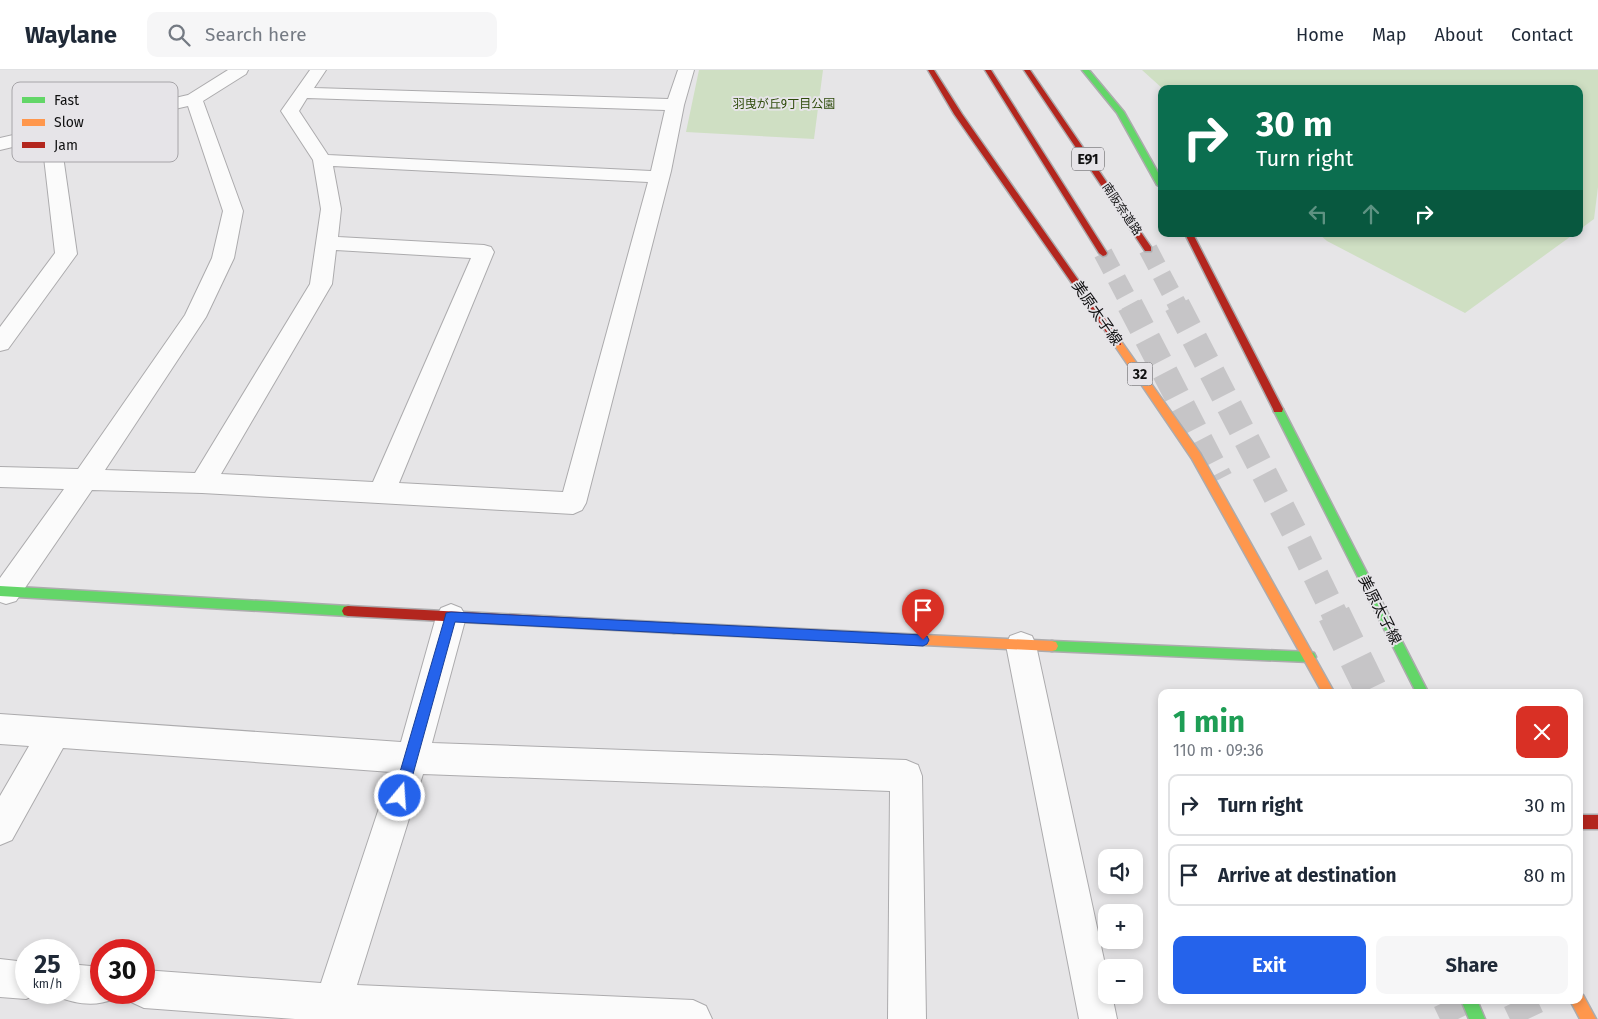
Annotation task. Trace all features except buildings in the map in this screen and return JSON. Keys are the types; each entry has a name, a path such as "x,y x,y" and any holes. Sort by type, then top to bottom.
{"main road":[{"name":"美原太子線","path":"931,70 958,114 1196,456 1326,689"},
{"name":"E91","path":"988,70 1103,253"},
{"name":"南阪奈道路","path":"1027,70 1039,84 1148,249"},
{"path":"1085,70 1120,112 1158,180"},
{"name":"美原太子線","path":"1191,237 1420,689"},
{"path":"2,594 1021,645 1310,657"},
{"path":"1583,822 1598,822"},
{"path":"1471,1004 1477,1019"},
{"path":"1580,1004 1588,1019"}],"street":[{"path":"178,103 194,99 240,70"},
{"path":"202,483 321,284 331,209 322,160 290,111 318,70"},
{"path":"0,477 202,483 573,503 659,177 675,105 686,70"},
{"path":"301,93 675,105"},
{"path":"2,594 85,480 195,317 223,258 233,211 194,99"},
{"path":"322,160 659,177"},
{"path":"0,342 66,254 54,162"},
{"path":"327,243 484,252 381,494"},
{"path":"328,1011 412,758 451,617"},
{"path":"1021,645 1098,1019"},
{"path":"0,729 412,758 906,776 907,1019"},
{"path":"0,828 54,733"},
{"path":"0,978 15,979"},
{"path":"155,990 328,1011 693,1019"}],"green space":[{"name":"羽曳が丘9丁目公園","path":"699,70 823,70 814,139 686,132"},
{"path":"1142,70 1598,70 1598,187 1594,219 1583,227 1583,85 1159,85"},
{"path":"1322,237 1570,237 1465,313"}],"tunnel":[{"path":"1148,249 1178,306"},
{"path":"1103,253 1131,306"},
{"path":"1130,305 1220,479"},
{"path":"1177,305 1297,537 1335,615"},
{"path":"1334,614 1371,689"},
{"path":"1451,1004 1458,1019"},
{"path":"1521,1004 1528,1019"}],"traffic: fast":[{"path":"1085,70 1120,112 1158,180"},
{"path":"1278,409 1420,689"},
{"path":"0,591 348,611"},
{"path":"1052,646 1310,657"},
{"path":"1471,1004 1477,1019"}],"traffic: slow":[{"path":"1118,343 1196,456 1326,689"},
{"path":"674,628 1052,646"},
{"path":"1580,1004 1588,1019"}],"traffic: jam":[{"path":"931,70 958,114 1118,343"},
{"path":"988,70 1103,253"},
{"path":"1027,70 1148,249"},
{"path":"1191,237 1278,409"},
{"path":"348,611 674,628"},
{"path":"1583,822 1598,822"}],"route":[{"path":"400,796 451,617 923,640"}]}
